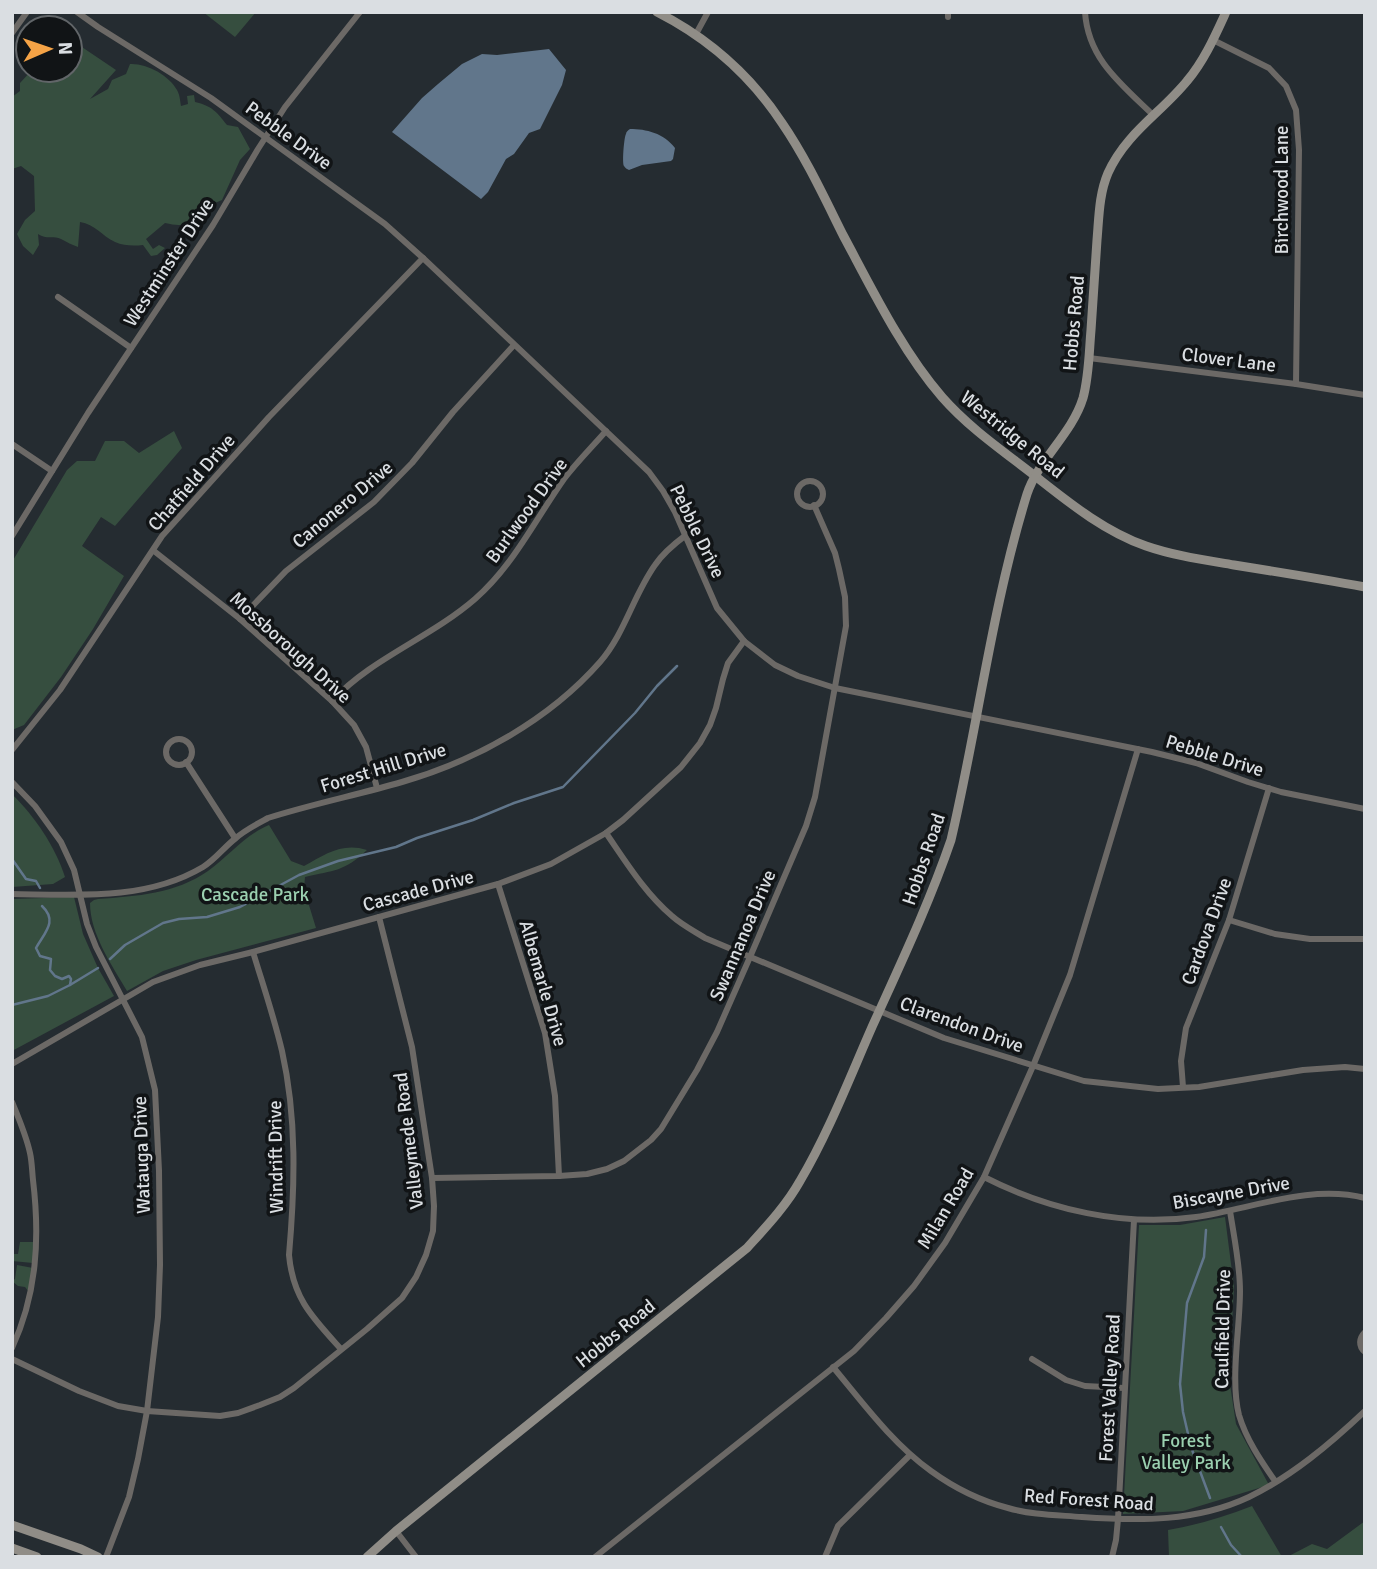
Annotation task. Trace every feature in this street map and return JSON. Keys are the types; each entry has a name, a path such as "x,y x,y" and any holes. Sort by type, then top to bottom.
{"street":[{"path":"12,33 27,12"},
{"name":"Pebble Drive","path":"77,12 211,98 386,224 423,258 649,472 663,491 686,536 717,608 744,641 775,665 797,676 835,688 1196,762 1269,788 1365,809"},
{"name":"Westminster Drive","path":"12,536 88,413 213,225 285,107 360,12"},
{"name":"Westridge Road","path":"657,12 696,34 724,57 752,84 782,123 893,325 942,397 974,428 1090,517 1146,546 1186,556 1365,587"},
{"path":"696,34 708,12"},
{"path":"1085,12 1089,36 1104,66 1153,115"},
{"name":"Hobbs Road","path":"367,1557 747,1248 780,1211 799,1183 815,1154 880,1011 940,873 951,840 1006,576 1028,492 1077,414 1082,399 1089,358 1100,202 1104,186 1115,159 1131,136 1186,83 1213,40 1226,12"},
{"name":"Birchwood Lane","path":"1213,40 1269,68 1286,86 1296,110 1299,150 1296,384"},
{"name":"Chatfield Drive","path":"12,750 60,691 162,536 269,417 423,258"},
{"path":"58,298 131,348"},
{"name":"Canonero Drive","path":"240,618 286,571 374,502 412,463 453,412 514,345"},
{"name":"Clover Lane","path":"1089,358 1365,395"},
{"name":"Burlwood Drive","path":"332,702 341,691 367,671 476,598 512,560 565,478 606,431"},
{"path":"12,444 52,471"},
{"name":"Swannanoa Drive","path":"813,481 822,490 821,499 814,505 804,505 798,499 798,488 804,482 813,481"},
{"name":"Swannanoa Drive","path":"432,1178 559,1176 607,1169 642,1148 661,1129 697,1070 751,957 815,797 846,626 843,581 835,553 814,505"},
{"name":"Forest Hill Drive","path":"12,894 79,895 125,892 158,886 205,866 235,838 268,818 440,769 482,750 528,724 580,683 601,661 618,638 656,563 669,548 686,536"},
{"name":"Mossborough Drive","path":"153,551 240,618 354,725 366,747 377,788"},
{"name":"Cascade Drive","path":"12,1063 153,982 200,965 498,884 551,864 606,832 681,767 710,725 728,663 744,641"},
{"path":"179,739 190,746 191,755 186,762 179,765 168,760 166,748 171,741 179,739"},
{"name":"Milan Road","path":"595,1557 854,1351 914,1286 945,1243 984,1177 1070,975 1138,749"},
{"path":"186,762 235,838"},
{"name":"Watauga Drive","path":"12,782 35,806 61,842 74,870 87,924 96,947 142,1037 155,1090 159,1171 158,1318 148,1411 129,1497 106,1557"},
{"name":"Cardova Drive","path":"1183,1087 1181,1061 1186,1028 1229,920 1269,788"},
{"name":"Clarendon Drive","path":"606,832 652,896 673,918 705,938 944,1038 1033,1066 1084,1081 1158,1089 1199,1087 1303,1070 1345,1067 1365,1069"},
{"name":"Albemarle Drive","path":"498,884 545,1033 555,1096 559,1176"},
{"name":"Valleymede Road","path":"12,1359 118,1406 220,1416 238,1413 279,1397 313,1374 402,1298 426,1255 433,1231 434,1206 412,1047 380,917"},
{"path":"1229,920 1275,934 1310,939 1365,939"},
{"name":"Windrift Drive","path":"253,952 275,1025 289,1090 295,1163 289,1255 292,1277 301,1301 341,1349"},
{"path":"12,1102 30,1154 37,1226 34,1280 29,1303 12,1348"},
{"name":"Biscayne Drive","path":"984,1177 1054,1205 1135,1220 1195,1217 1297,1196 1327,1194 1365,1198"},
{"name":"Caulfield Drive","path":"1230,1211 1240,1290 1236,1379 1239,1414 1246,1434 1275,1481"},
{"name":"Forest Valley Road","path":"1112,1557 1118,1519 1135,1220"},
{"path":"1365,1332 1360,1341 1365,1352"},
{"path":"1032,1359 1066,1380 1085,1385 1124,1388"},
{"name":"Red Forest Road","path":"833,1367 910,1455 933,1473 983,1500 1032,1513 1158,1520 1193,1516 1233,1504 1251,1496 1312,1458 1365,1412"},
{"path":"825,1557 838,1526 910,1455"},
{"path":"12,1525 98,1557"},
{"path":"396,1531 416,1557"},
{"path":"12,1548 37,1557"}],"green space":[{"path":"203,12 256,12 235,37"},
{"path":"84,48 116,70 90,99 108,89 112,80 126,74 130,64 143,66 163,75 173,85 179,94 181,106 188,104 187,96 194,95 195,102 214,110 227,125 238,127 250,149 240,160 222,200 208,206 201,203 188,222 180,225 165,223 146,239 153,249 159,245 165,248 157,255 151,256 143,245 115,242 90,225 80,222 78,247 58,238 38,234 39,245 33,255 23,246 17,234 25,220 35,211 34,176 21,166 12,169 12,97 20,91 20,84 84,84"},
{"path":"174,431 182,448 115,526 101,517 82,546 124,576 61,677 24,725 12,730 12,562 67,470 77,461 95,461 105,441 124,441 139,453"},
{"path":"12,794 29,812 56,854 65,877 53,884 12,887"},
{"name":"Cascade Park","path":"269,825 291,861 304,866 342,848 367,850 345,866 305,877 304,889 316,928 163,971 127,991 98,938 90,903 98,899 127,897 182,885 208,871 245,840"},
{"path":"74,897 83,934 114,996 12,1051 12,899"},
{"name":"Forest Valley Park","path":"1225,1217 1234,1287 1229,1378 1236,1424 1269,1485 1183,1511 1123,1514 1139,1225 1180,1225"},
{"path":"20,1242 34,1242 33,1263 12,1261 12,1254 18,1254"},
{"path":"17,1265 33,1268 29,1292 12,1281 15,1279"},
{"path":"1252,1506 1282,1557 1169,1557 1168,1530"},
{"path":"1365,1521 1365,1557 1287,1557 1312,1544 1327,1549"}],"water":[{"path":"549,49 566,70 562,85 540,129 529,133 514,154 506,159 488,192 481,199 392,132 422,98 462,64 482,54 497,55"},
{"path":"630,129 648,131 666,139 675,148 673,159 629,170 624,167 624,145 626,133"}],"waterway":[{"path":"110,959 125,945 163,923 207,917 240,907 299,875 338,861 396,847 563,787 677,666"},
{"path":"12,859 26,879 36,881 40,888"},
{"path":"42,906 47,911 50,922 36,948 40,956 51,959 50,970 55,976 62,979 69,976 70,985"},
{"path":"12,1005 48,996 98,968"},
{"path":"1206,1230 1204,1257 1187,1303 1180,1384 1191,1447 1210,1498"},
{"path":"1221,1527 1231,1545 1242,1557"}]}
